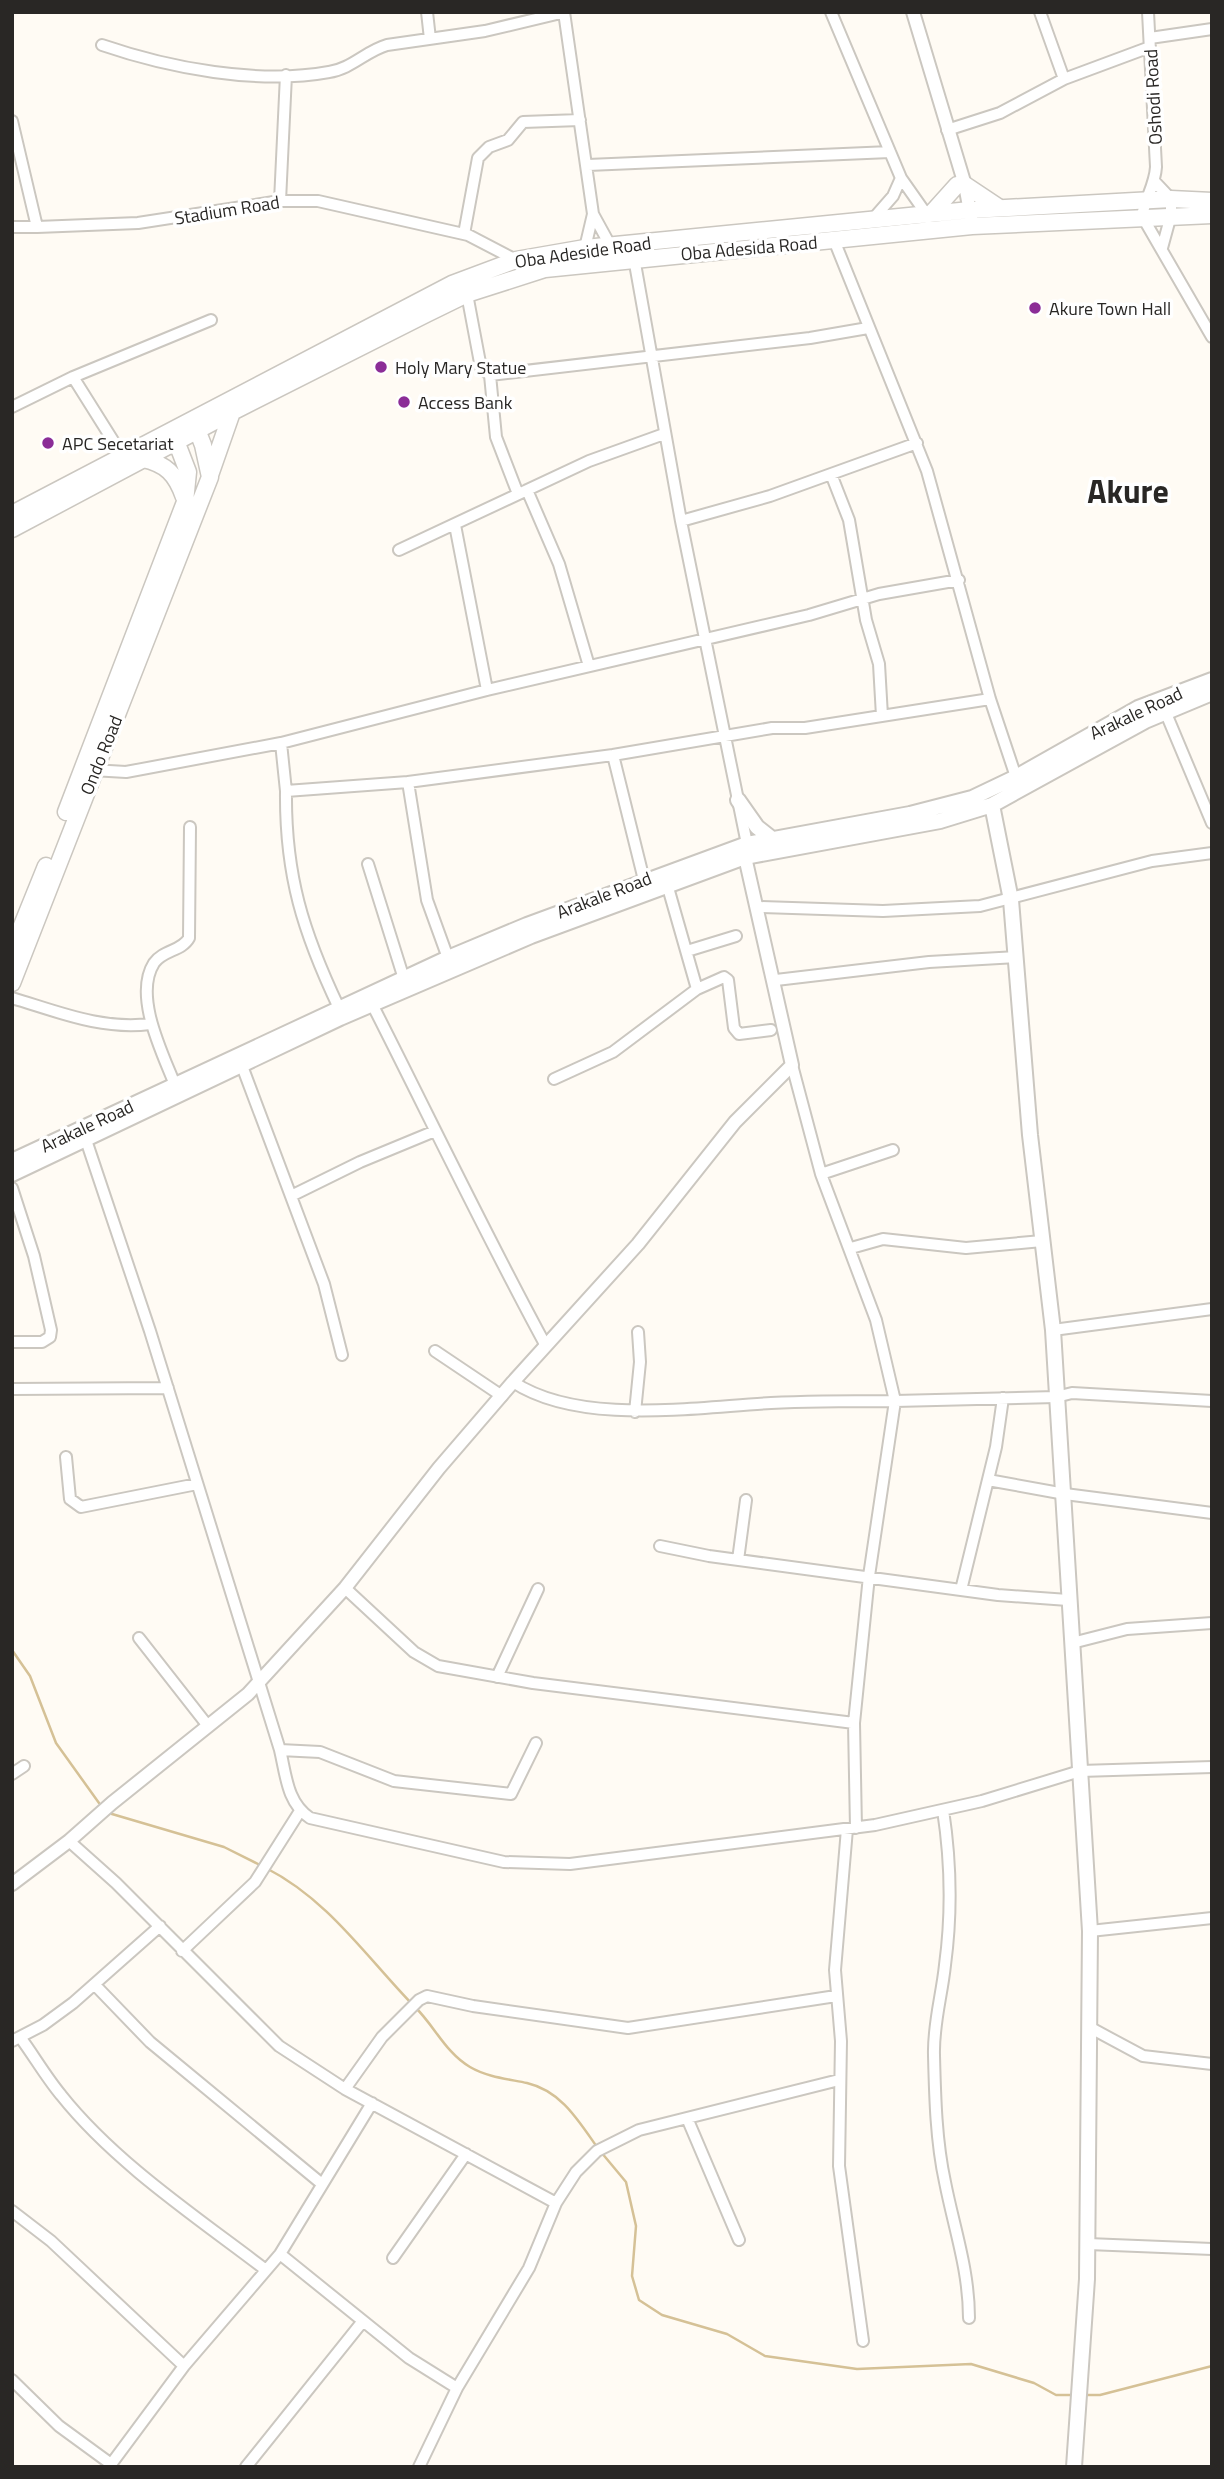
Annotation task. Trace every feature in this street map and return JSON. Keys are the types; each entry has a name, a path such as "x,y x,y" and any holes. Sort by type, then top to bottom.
{"main road":[{"path":"929,215 961,183 1000,208"},
{"path":"1171,207 1212,201"},
{"name":"Oba Adesida Road","path":"12,529 142,459 174,436 232,412 368,337 467,294 545,269 834,240 966,219 1171,207 1212,215"},
{"name":"Oba Adeside Road","path":"195,426 368,337 452,284 516,260 610,245 872,220 929,215 966,219 1000,208 1144,209"},
{"name":"Ondo Road","path":"12,950 191,527 232,412"},
{"path":"195,426 209,477"},
{"path":"13,511 122,455 174,436 187,472 186,502"},
{"path":"142,459 156,462 172,472 186,502"},
{"name":"Ondo Road","path":"14,975 186,502"},
{"name":"Arakale Road","path":"12,1161 339,1008 370,1000 404,979 448,958 667,884 771,838 940,821 992,805 1091,742 1138,708 1212,680"},
{"name":"Arakale Road","path":"12,1174 242,1066 370,1000 644,880 746,850 875,826 972,798 1091,742 1212,693"},
{"path":"737,800 757,827 771,838"},
{"path":"992,805 1011,900 1030,1135 1053,1330 1090,1931 1088,2244 1074,2467"}],"street":[{"path":"427,12 430,38"},
{"path":"102,45 166,65 286,75 329,73 342,69 372,49 485,31 564,12 588,164 593,214 585,248"},
{"path":"831,12 901,178 929,215"},
{"path":"913,12 961,183 966,219"},
{"path":"1040,12 1064,79"},
{"name":"Oshodi Road","path":"1148,12 1156,125 1155,182"},
{"path":"947,130 1000,113 1064,79 1150,43 1212,29"},
{"path":"280,201 286,75"},
{"path":"464,234 478,158 483,150 508,140 523,122 580,120"},
{"path":"12,121 37,227"},
{"path":"588,164 890,152"},
{"path":"872,220 886,205 901,178"},
{"path":"1155,182 1171,207 1162,248"},
{"path":"1155,182 1144,209 1162,248 1212,337"},
{"name":"Stadium Road","path":"12,227 138,223 280,201 318,201 464,234 484,241 516,260"},
{"path":"593,214 610,245"},
{"path":"834,240 917,443 959,580 990,699 1016,777"},
{"path":"634,258 681,521 792,1065 821,1174 876,1320 895,1401 869,1576 854,1723 852,1828 836,1996 841,2041 839,2166 863,2341"},
{"path":"467,294 481,368 490,374 810,338 868,328"},
{"path":"12,407 73,377 211,320"},
{"path":"490,374 496,437 559,564 589,666"},
{"path":"73,377 122,455"},
{"path":"399,550 621,448 664,434"},
{"path":"681,521 770,496 917,443"},
{"path":"831,474 849,520 863,599 882,677 882,716"},
{"path":"454,525 487,690"},
{"path":"89,769 126,772 281,743 863,599 959,580"},
{"path":"286,791 408,782 612,755 772,728 805,728 990,699"},
{"path":"1165,711 1212,823"},
{"path":"281,743 290,863 302,924 339,1008"},
{"path":"612,755 644,880"},
{"path":"408,782 427,900 448,958"},
{"path":"175,1085 150,1024 149,980 152,965 163,955 186,944 191,931 190,827"},
{"path":"759,907 946,910 1011,900 1152,861 1212,853"},
{"path":"368,864 404,979"},
{"path":"667,884 697,989"},
{"path":"687,951 736,936"},
{"path":"776,980 929,962 1017,957"},
{"path":"554,1079 613,1052 697,989 724,977 728,980 734,1028 739,1034 771,1030"},
{"path":"12,998 78,1020 126,1027 150,1024"},
{"path":"370,1000 478,1221 547,1346"},
{"path":"12,1884 208,1727 258,1682 345,1588 439,1468 638,1244 735,1122 792,1065"},
{"path":"242,1066 324,1284 342,1355"},
{"path":"291,1195 360,1161 435,1131"},
{"path":"86,1140 168,1388 279,1750 290,1796 300,1811 310,1818 456,1853 541,1865 852,1828 943,1810 1080,1771 1212,1767"},
{"path":"821,1174 893,1150"},
{"path":"12,1188 34,1256 51,1337 43,1342 12,1342"},
{"path":"851,1248 883,1239 966,1248 1042,1241"},
{"path":"1053,1330 1212,1309"},
{"path":"635,1412 640,1362 638,1332"},
{"path":"435,1351 502,1396"},
{"path":"513,1382 525,1390 574,1404 635,1412 815,1401 1056,1397 1072,1393 1212,1401"},
{"path":"12,1389 168,1388"},
{"path":"961,1590 988,1480 1003,1398"},
{"path":"66,1457 70,1499 81,1507 197,1484"},
{"path":"988,1480 1065,1494 1212,1513"},
{"path":"738,1560 746,1500"},
{"path":"660,1546 738,1560 961,1590 1068,1600"},
{"path":"345,1588 424,1661 497,1677 854,1723"},
{"path":"497,1677 538,1589"},
{"path":"1072,1643 1127,1629 1212,1623"},
{"path":"139,1638 208,1727"},
{"path":"279,1750 320,1752 403,1782 511,1794 536,1743"},
{"path":"12,1774 24,1766"},
{"path":"943,1810 951,1874 945,1966 934,2052 940,2158 965,2262 969,2286 969,2318"},
{"path":"182,1951 255,1882 300,1811"},
{"path":"69,1841 160,1926 279,2046 345,2089 556,2203"},
{"path":"1090,1931 1212,1918"},
{"path":"160,1926 95,1985 43,2025 16,2039 91,2128 188,2211 266,2270"},
{"path":"95,1985 159,2050 322,2184"},
{"path":"345,2089 382,2037 419,2000 430,1996 473,2007 628,2028 836,1996"},
{"path":"1089,2027 1143,2056 1212,2064"},
{"path":"419,2467 457,2388 529,2268 556,2203 576,2172 597,2151 628,2134 839,2080"},
{"path":"12,2380 59,2426 110,2466 184,2366 280,2254 372,2103"},
{"path":"687,2118 739,2240"},
{"path":"393,2258 466,2154"},
{"path":"12,2211 51,2241 184,2366"},
{"path":"1088,2244 1212,2249"},
{"path":"280,2254 409,2358 457,2388"},
{"path":"246,2467 363,2321"}],"waterway":[{"path":"12,1650 30,1676 56,1743 99,1803"},
{"path":"112,1814 224,1847 260,1865"},
{"path":"266,1868 308,1895 327,1912 411,2003"},
{"path":"416,2008 454,2055 470,2067 490,2075 527,2083 550,2093 568,2108 597,2147"},
{"path":"601,2152 626,2182 636,2226 632,2276 639,2300 662,2315 727,2334 765,2356 857,2369 971,2364 1034,2383 1056,2395 1073,2395"},
{"path":"1083,2395 1100,2395 1212,2366"}],"place":[{"name":"Akure Town Hall","path":"1035,308"},
{"name":"Holy Mary Statue","path":"381,367"},
{"name":"Access Bank","path":"404,402"},
{"name":"APC Secetariat","path":"48,443"}],"district":[{"name":"Akure","path":"1128,491"}]}
